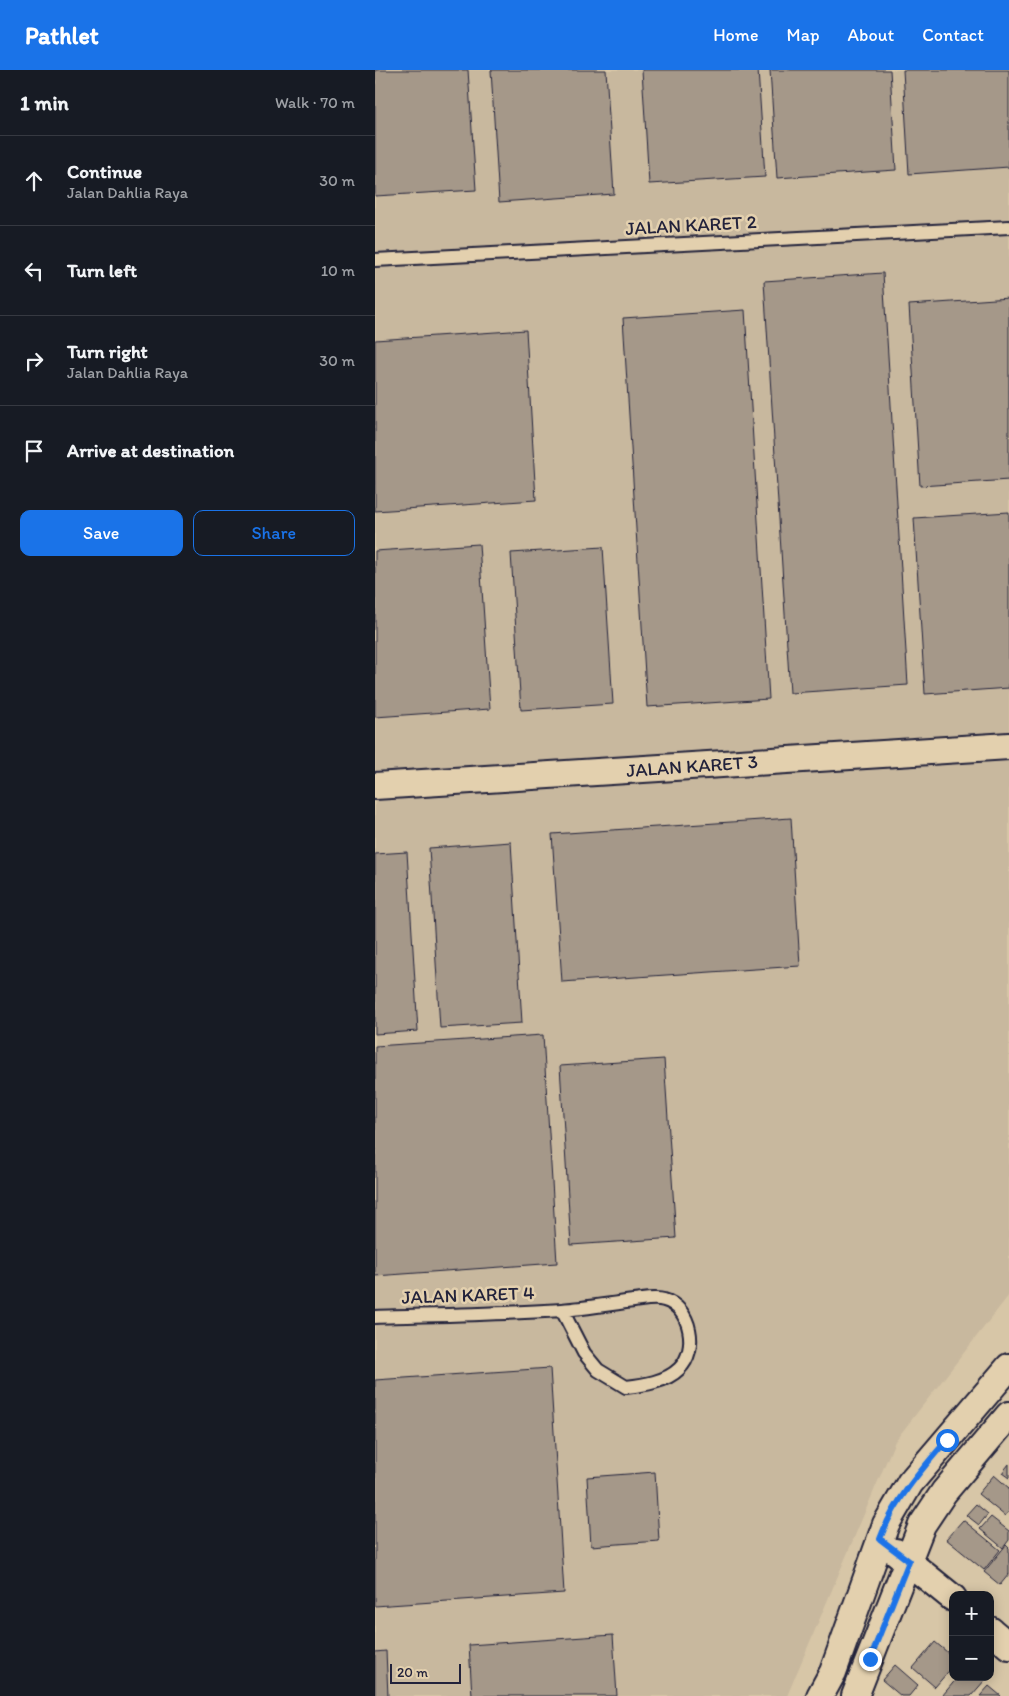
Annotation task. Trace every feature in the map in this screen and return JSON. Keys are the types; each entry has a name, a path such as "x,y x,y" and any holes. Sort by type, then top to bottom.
{"street":[{"name":"JALAN KARET 3","path":"375,786 1009,746"},
{"path":"820,1696 833,1672 885,1524 910,1483 1009,1367"},
{"path":"855,1696 922,1526 944,1492 1009,1415"},
{"path":"880,1539 949,1595"},
{"path":"994,1633 1009,1646"}],"lane":[{"name":"JALAN KARET 2","path":"375,260 1009,227"},
{"name":"JALAN KARET 4","path":"375,1317 562,1310 646,1300 664,1300 674,1305 686,1319 690,1332 690,1351 679,1370 656,1382 626,1387 598,1370 584,1353 562,1310"}],"shaded area":[{"path":"375,70 1009,70 1009,1295 895,1441 787,1696 375,1696"}],"building":[{"path":"375,70 468,70 476,190 375,196"},
{"path":"491,70 606,70 614,194 499,202"},
{"path":"642,70 758,70 765,177 649,184"},
{"path":"770,70 890,70 896,170 777,178"},
{"path":"903,70 1009,70 1009,167 909,174"},
{"path":"883,273 908,685 790,693 764,281"},
{"path":"1009,298 1009,480 920,486 909,305"},
{"path":"745,310 769,699 647,707 623,318"},
{"path":"526,330 536,500 375,511 375,340"},
{"path":"1009,512 1009,688 925,694 914,518"},
{"path":"479,544 490,709 375,717 375,551"},
{"path":"603,547 613,704 521,710 511,553"},
{"path":"791,818 800,966 562,982 552,834"},
{"path":"511,842 522,1023 440,1028 429,848"},
{"path":"407,852 418,1031 375,1034 375,854"},
{"path":"543,1035 557,1263 375,1276 375,1046"},
{"path":"664,1059 676,1238 571,1245 560,1066"},
{"path":"550,1368 564,1593 375,1606 375,1380"},
{"path":"1009,1464 1009,1478 1002,1473"},
{"path":"655,1472 659,1541 591,1546 587,1477"},
{"path":"994,1475 1009,1488 1009,1511 1005,1516 978,1494"},
{"path":"976,1504 988,1514 979,1525 966,1515"},
{"path":"991,1517 1009,1531 1009,1540 1003,1548 980,1529"},
{"path":"963,1520 1000,1550 984,1570 946,1539"},
{"path":"1006,1545 1009,1548 1009,1574 1000,1585 984,1572"},
{"path":"613,1635 617,1696 472,1696 469,1645"},
{"path":"935,1642 949,1654 949,1671 935,1687 913,1668"},
{"path":"386,1651 388,1696 375,1696 375,1652"},
{"path":"895,1665 918,1685 909,1696 901,1696 882,1680"},
{"path":"955,1681 984,1681 971,1696 942,1696"},
{"path":"989,1686 1001,1696 980,1696"}],"route":[{"path":"870,1659 909,1561 880,1539 885,1524 910,1483 947,1440"}]}
